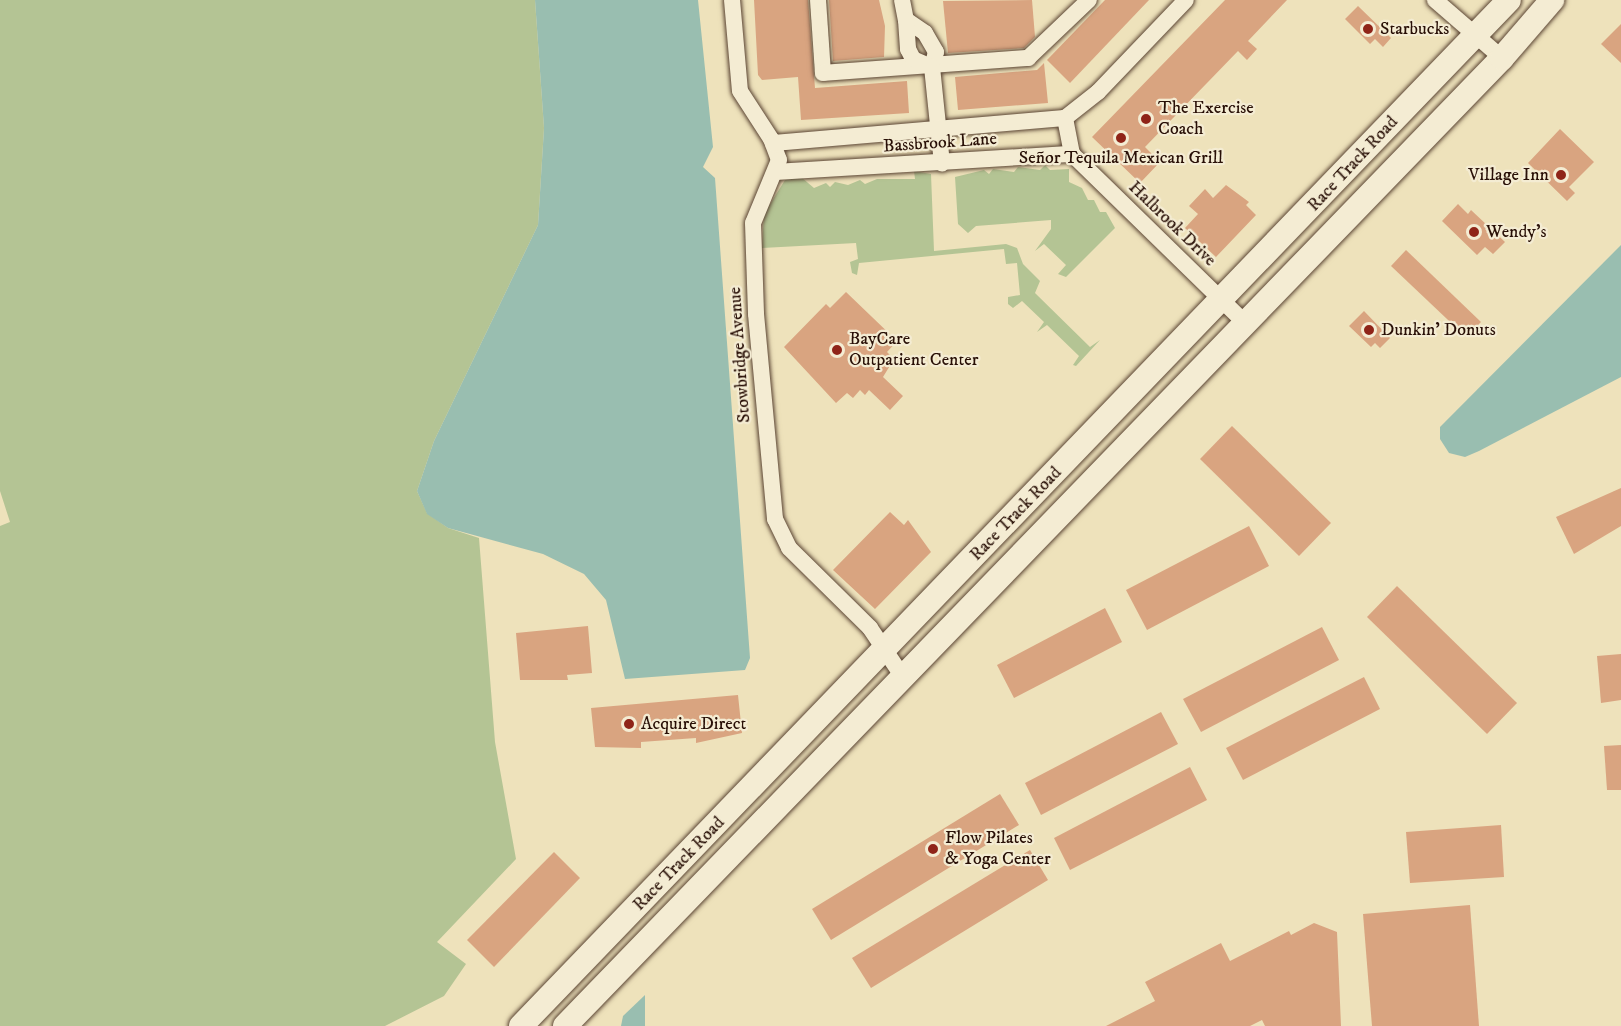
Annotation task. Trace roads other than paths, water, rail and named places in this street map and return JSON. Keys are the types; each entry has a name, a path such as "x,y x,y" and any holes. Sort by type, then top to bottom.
{"main road":[{"name":"Race Track Road","path":"522,1026 1223,301 1509,0"},
{"name":"Race Track Road","path":"565,1026 1502,58 1552,0"},
{"path":"676,866 699,888"}],"street":[{"name":"Stowbridge Avenue","path":"732,0 740,91 773,143 779,160 776,172 753,223 756,314 775,519 789,548 870,628 903,677"},
{"path":"818,0 823,73 932,67 1028,58 1089,0"},
{"path":"902,0 908,49 913,58 932,67"},
{"path":"1071,154 1065,118 1098,92 1186,0"},
{"path":"1435,0 1502,58"},
{"path":"906,20 932,41 936,52 932,67 942,163"},
{"name":"Bassbrook Lane","path":"773,143 1065,118"},
{"name":"Bassbrook Lane","path":"776,172 1071,154"},
{"name":"Halbrook Drive","path":"1071,154 1245,322"}],"place":[{"name":"Starbucks","path":"1368,29"},
{"name":"The Exercise Coach","path":"1146,119"},
{"name":"Señor Tequila Mexican Grill","path":"1121,138"},
{"name":"Village Inn","path":"1561,175"},
{"name":"Wendy's","path":"1474,232"},
{"name":"Dunkin' Donuts","path":"1369,330"},
{"name":"BayCare Outpatient Center","path":"837,350"},
{"name":"Acquire Direct","path":"629,724"},
{"name":"Flow Pilates & Yoga Center","path":"933,849"}]}
